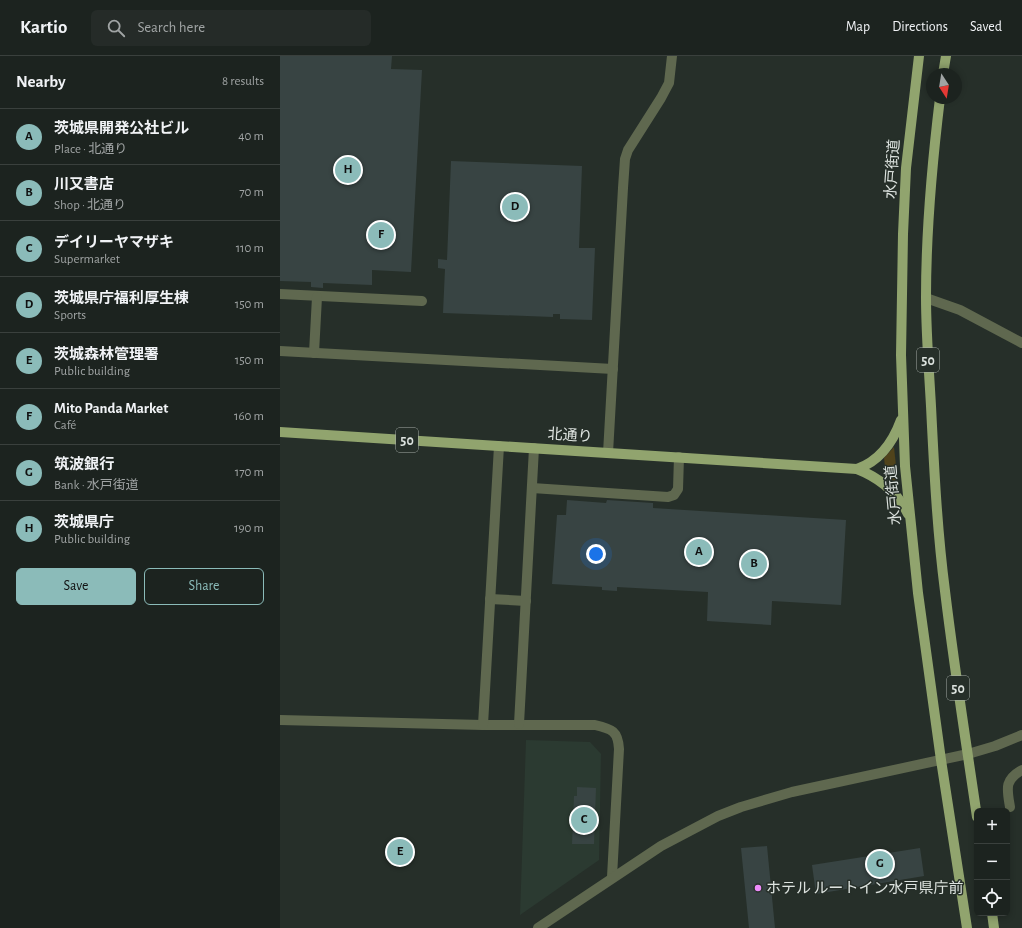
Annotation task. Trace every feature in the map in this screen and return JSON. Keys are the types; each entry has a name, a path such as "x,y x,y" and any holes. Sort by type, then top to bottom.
{"main road":[{"name":"水戸街道","path":"920,56 906,168 901,348 905,466 918,593 941,760 967,928"},
{"path":"944,68 946,56"},
{"name":"50","path":"939,104 928,239 926,298 934,466 944,588 976,808"},
{"path":"857,469 868,465 885,450 897,432 903,414"},
{"name":"北通り","path":"280,432 857,469"},
{"path":"857,469 869,473 886,485 902,502 911,519"},
{"path":"992,916 994,928"}],"street":[{"path":"608,453 625,159 628,150 669,83 672,56"},
{"path":"280,294 422,302"},
{"path":"314,353 317,297"},
{"path":"926,298 960,310 1022,343"},
{"path":"280,351 613,368"},
{"path":"483,725 499,446"},
{"path":"519,724 534,448"},
{"path":"532,488 668,497 674,495 678,489 679,458"},
{"path":"490,599 526,602"},
{"path":"280,720 483,725 595,725 610,729 618,738 618,780 612,877"},
{"path":"538,928 612,877 661,846 718,816 741,807 792,792 968,754 995,746 1022,735"},
{"path":"1010,806 1007,788 1010,779 1022,770"}],"shaded area":[{"path":"894,447 898,485 886,475 884,458"},
{"path":"526,740 590,742 601,754 599,860 520,915"}],"building":[{"path":"280,56 392,56 391,69 422,70 411,272 372,270 372,285 323,283 323,288 311,287 311,282 280,281"},
{"path":"451,161 582,166 579,248 595,248 592,320 560,319 560,314 553,314 553,317 443,313 445,269 438,268 438,259 447,260"},
{"path":"567,500 606,503 607,500 653,503 653,508 846,520 841,605 772,601 771,625 707,621 708,592 617,587 617,591 602,590 602,587 552,584 557,515 566,515"},
{"path":"577,787 596,788 594,844 572,844 574,796 577,796"},
{"name":"ホテル ルートイン水戸県庁前","path":"767,846 775,928 749,928 741,848"},
{"path":"920,848 924,876 816,894 812,865"}],"place":[{"name":"茨城県庁","path":"348,170"},
{"name":"茨城県庁福利厚生棟","path":"515,207"},
{"name":"Mito Panda Market","path":"381,235"},
{"name":"茨城県開発公社ビル","path":"699,552"},
{"name":"川又書店","path":"754,564"},
{"name":"デイリーヤマザキ","path":"584,820"},
{"name":"茨城森林管理署","path":"400,852"},
{"name":"筑波銀行","path":"880,864"},
{"name":"ホテル ルートイン水戸県庁前","path":"758,888"}]}
